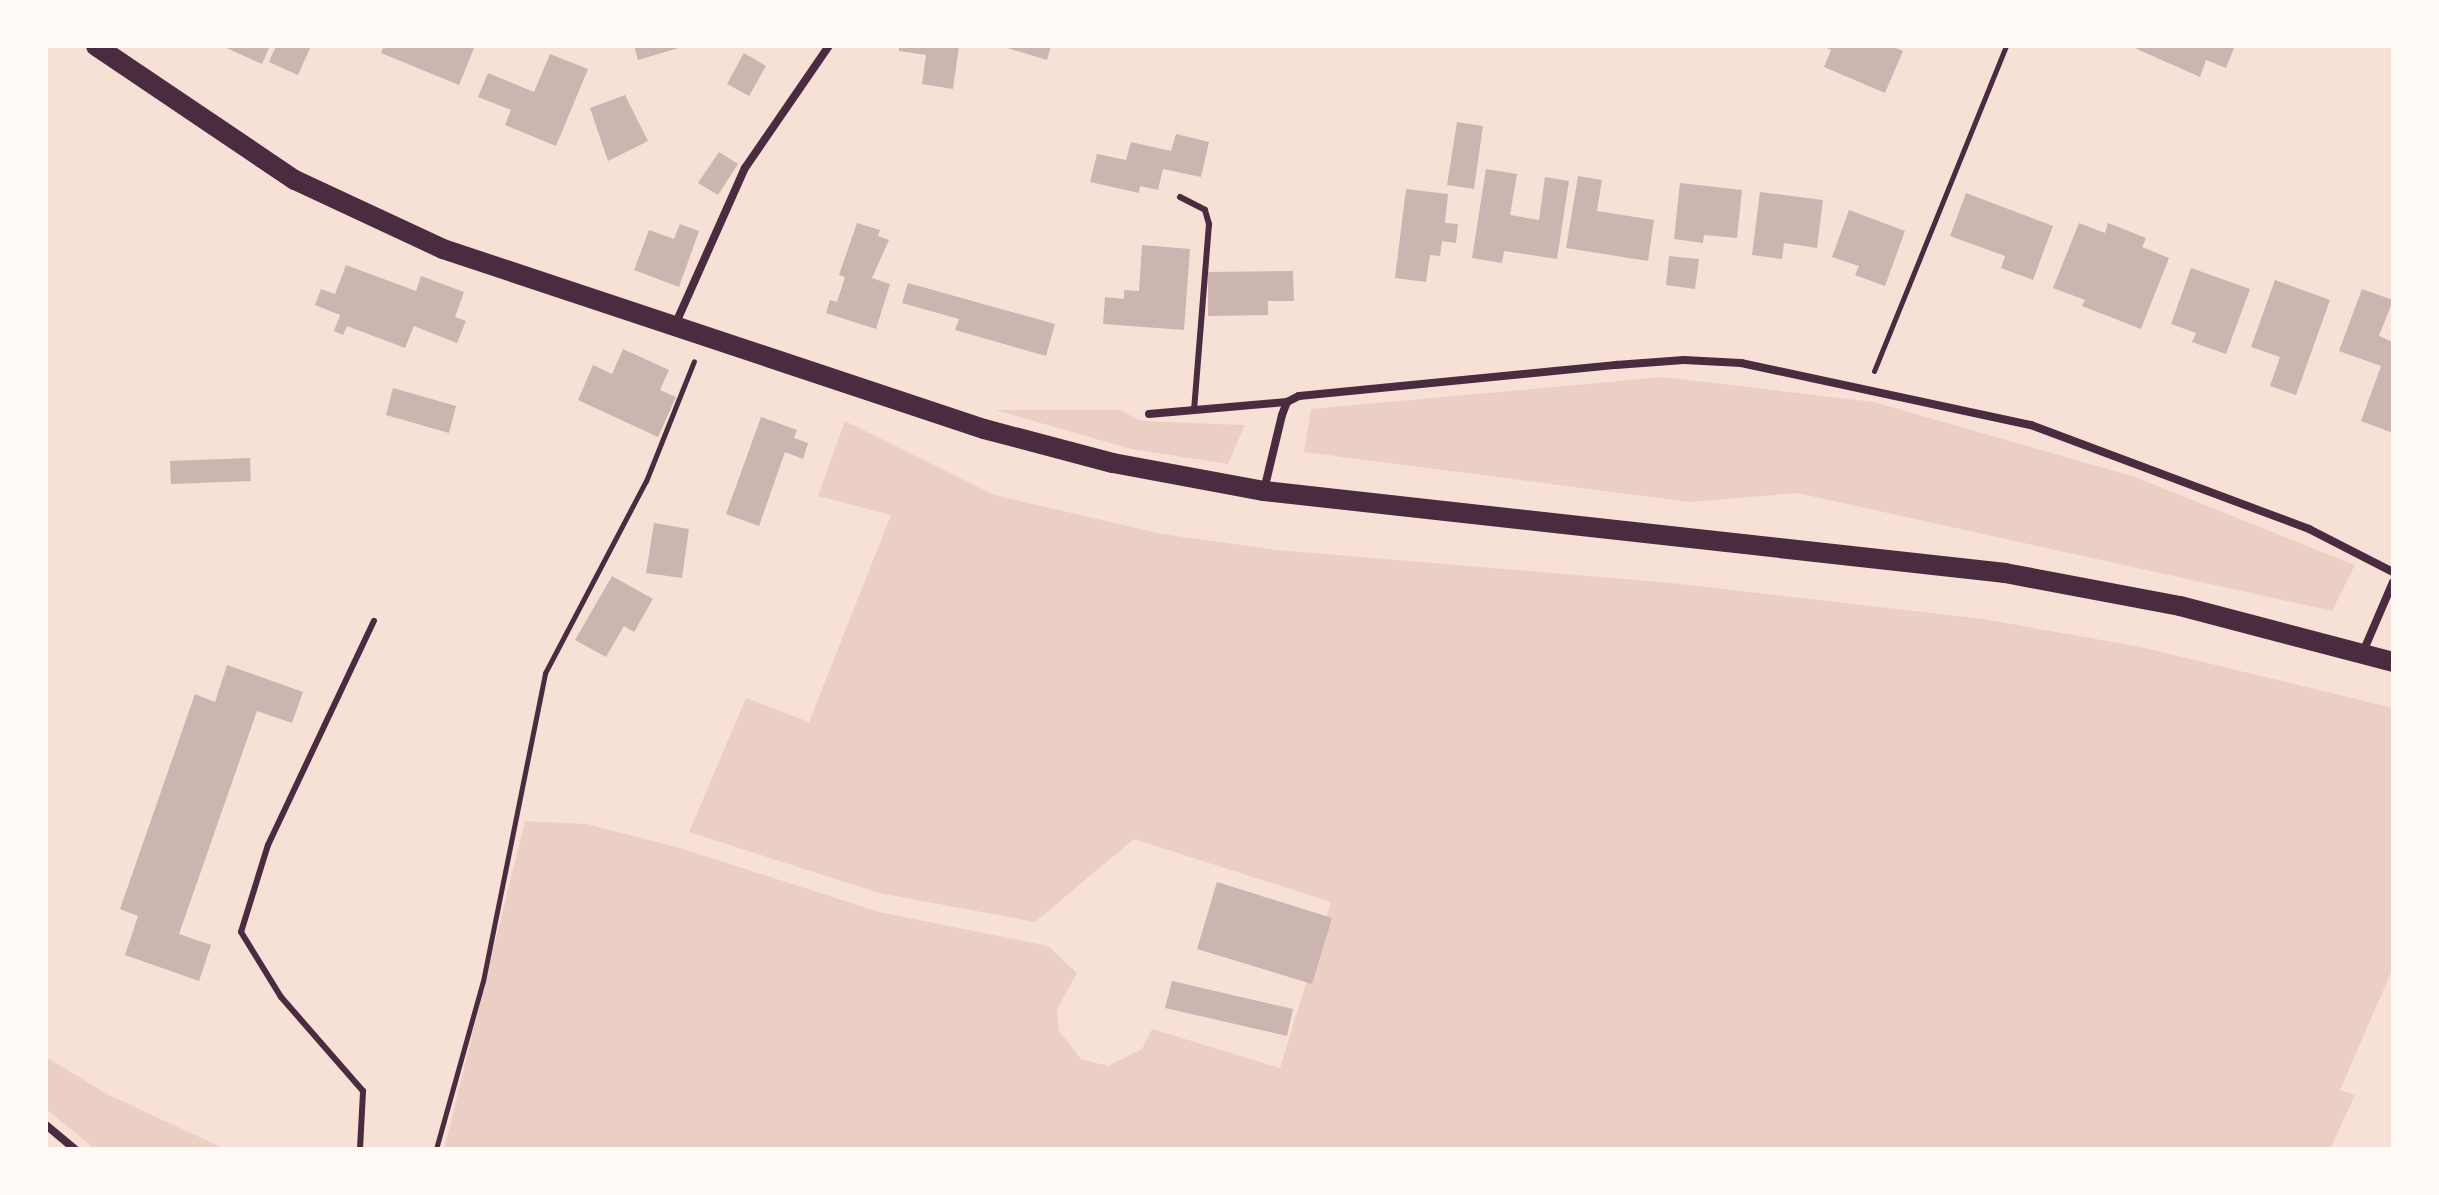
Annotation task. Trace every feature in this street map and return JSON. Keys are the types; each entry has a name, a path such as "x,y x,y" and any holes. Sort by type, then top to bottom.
{"main road":[{"path":"96,46 295,180 443,249 673,330 984,429 1113,463 1264,491 2005,573 2180,606 2393,662"}],"street":[{"path":"673,330 745,168 829,46"},
{"path":"1149,414 1287,402 1299,396 1380,385 1684,360 1741,363 2031,425 2309,529 2393,572"},
{"path":"1264,491 1287,402"},
{"path":"2363,652 2393,582"},
{"path":"46,1125 75,1149"}],"lane":[{"path":"1180,197 1205,210 1209,224 1194,409"},
{"path":"360,1149 363,1091 281,997 241,932 268,845 374,621"}],"path":[{"path":"1866,389 2006,46"},
{"path":"436,1149 483,981 545,673 646,481 702,339"}],"shaded area":[{"path":"1663,377 1874,402 2135,477 2355,565 2332,611 1797,493 1689,502 1304,452 1311,409"},
{"path":"995,410 1120,410 1141,421 1245,425 1228,464 1131,449"},
{"path":"845,421 994,495 1162,534 1278,550 1672,583 1983,619 2141,647 2393,708 2393,968 2340,1090 2355,1095 2330,1149 444,1149 525,821 587,824 680,848 879,912 1048,946 1077,973 1057,1009 1059,1031 1081,1059 1108,1066 1142,1049 1152,1029 1280,1068 1331,902 1134,839 1035,922 879,893 689,832 746,698 809,722 891,515 818,496"},
{"path":"46,1057 107,1094 225,1149 95,1149 46,1109"}],"building":[{"path":"222,46 270,46 262,64"},
{"path":"276,46 311,46 298,75 269,62"},
{"path":"384,46 475,46 459,85 381,53"},
{"path":"634,46 682,46 682,47 638,60"},
{"path":"899,46 959,46 953,89 922,84 926,55 899,51"},
{"path":"1001,46 1051,46 1047,60"},
{"path":"1822,46 1891,46 1903,51 1885,93 1824,67 1831,50"},
{"path":"2130,46 2235,46 2226,68 2206,60 2200,77"},
{"path":"744,53 766,66 749,96 727,84"},
{"path":"550,54 588,69 556,146 505,125 511,110 478,97 488,73 534,92"},
{"path":"625,95 648,141 608,161 590,108"},
{"path":"1457,122 1483,126 1474,189 1447,185"},
{"path":"1176,134 1209,142 1201,177 1163,169 1158,190 1140,186 1139,193 1090,182 1097,154 1126,160 1131,142 1171,151"},
{"path":"719,152 738,164 718,195 698,183"},
{"path":"1486,169 1517,174 1510,215 1539,220 1545,177 1569,181 1557,259 1504,251 1502,263 1472,258"},
{"path":"1578,176 1602,180 1597,211 1654,220 1648,261 1566,248"},
{"path":"1680,183 1742,190 1737,238 1704,235 1703,243 1674,239"},
{"path":"1406,189 1448,194 1445,223 1458,224 1456,243 1442,241 1440,256 1430,255 1426,282 1395,278"},
{"path":"1760,192 1823,200 1817,248 1784,243 1782,259 1752,255"},
{"path":"1966,193 2053,226 2033,280 2001,268 2005,256 1950,236"},
{"path":"1849,210 1905,231 1885,286 1855,275 1859,266 1832,257"},
{"path":"857,223 880,230 878,236 889,240 872,278 890,284 876,329 826,313 830,300 837,302 845,277 839,275"},
{"path":"2079,223 2105,233 2108,223 2146,238 2142,247 2169,258 2141,329 2082,306 2085,300 2053,288"},
{"path":"680,224 699,231 679,287 634,270 649,230 674,239"},
{"path":"1142,245 1190,249 1184,330 1103,324 1105,297 1124,299 1124,290 1139,291"},
{"path":"1669,256 1699,259 1695,289 1666,285"},
{"path":"346,265 416,291 421,276 464,292 455,317 466,321 457,343 414,326 405,348 347,326 343,335 334,331 340,315 315,305 321,289 335,294"},
{"path":"2191,268 2250,289 2226,354 2192,342 2196,333 2171,324"},
{"path":"1293,271 1294,301 1268,301 1268,315 1208,316 1208,272"},
{"path":"2275,280 2330,300 2296,395 2270,386 2280,357 2251,347"},
{"path":"908,283 1055,324 1046,356 955,330 959,319 902,303"},
{"path":"2362,289 2393,300 2379,336 2393,342 2393,433 2361,421 2381,366 2339,351"},
{"path":"623,349 669,370 660,390 676,397 658,437 578,400 593,365 612,374"},
{"path":"393,388 456,406 449,433 386,415"},
{"path":"761,417 797,430 794,438 808,443 803,459 785,452 759,526 726,514"},
{"path":"250,458 251,481 171,484 170,461"},
{"path":"654,523 689,529 682,578 646,573"},
{"path":"612,576 653,599 634,632 624,626 606,657 575,640"},
{"path":"227,665 303,692 292,723 257,711 179,934 211,945 199,981 125,955 138,916 120,909 195,694 215,702"},
{"path":"1217,882 1332,918 1312,984 1197,949"},
{"path":"1172,981 1293,1009 1287,1036 1165,1008"}]}
